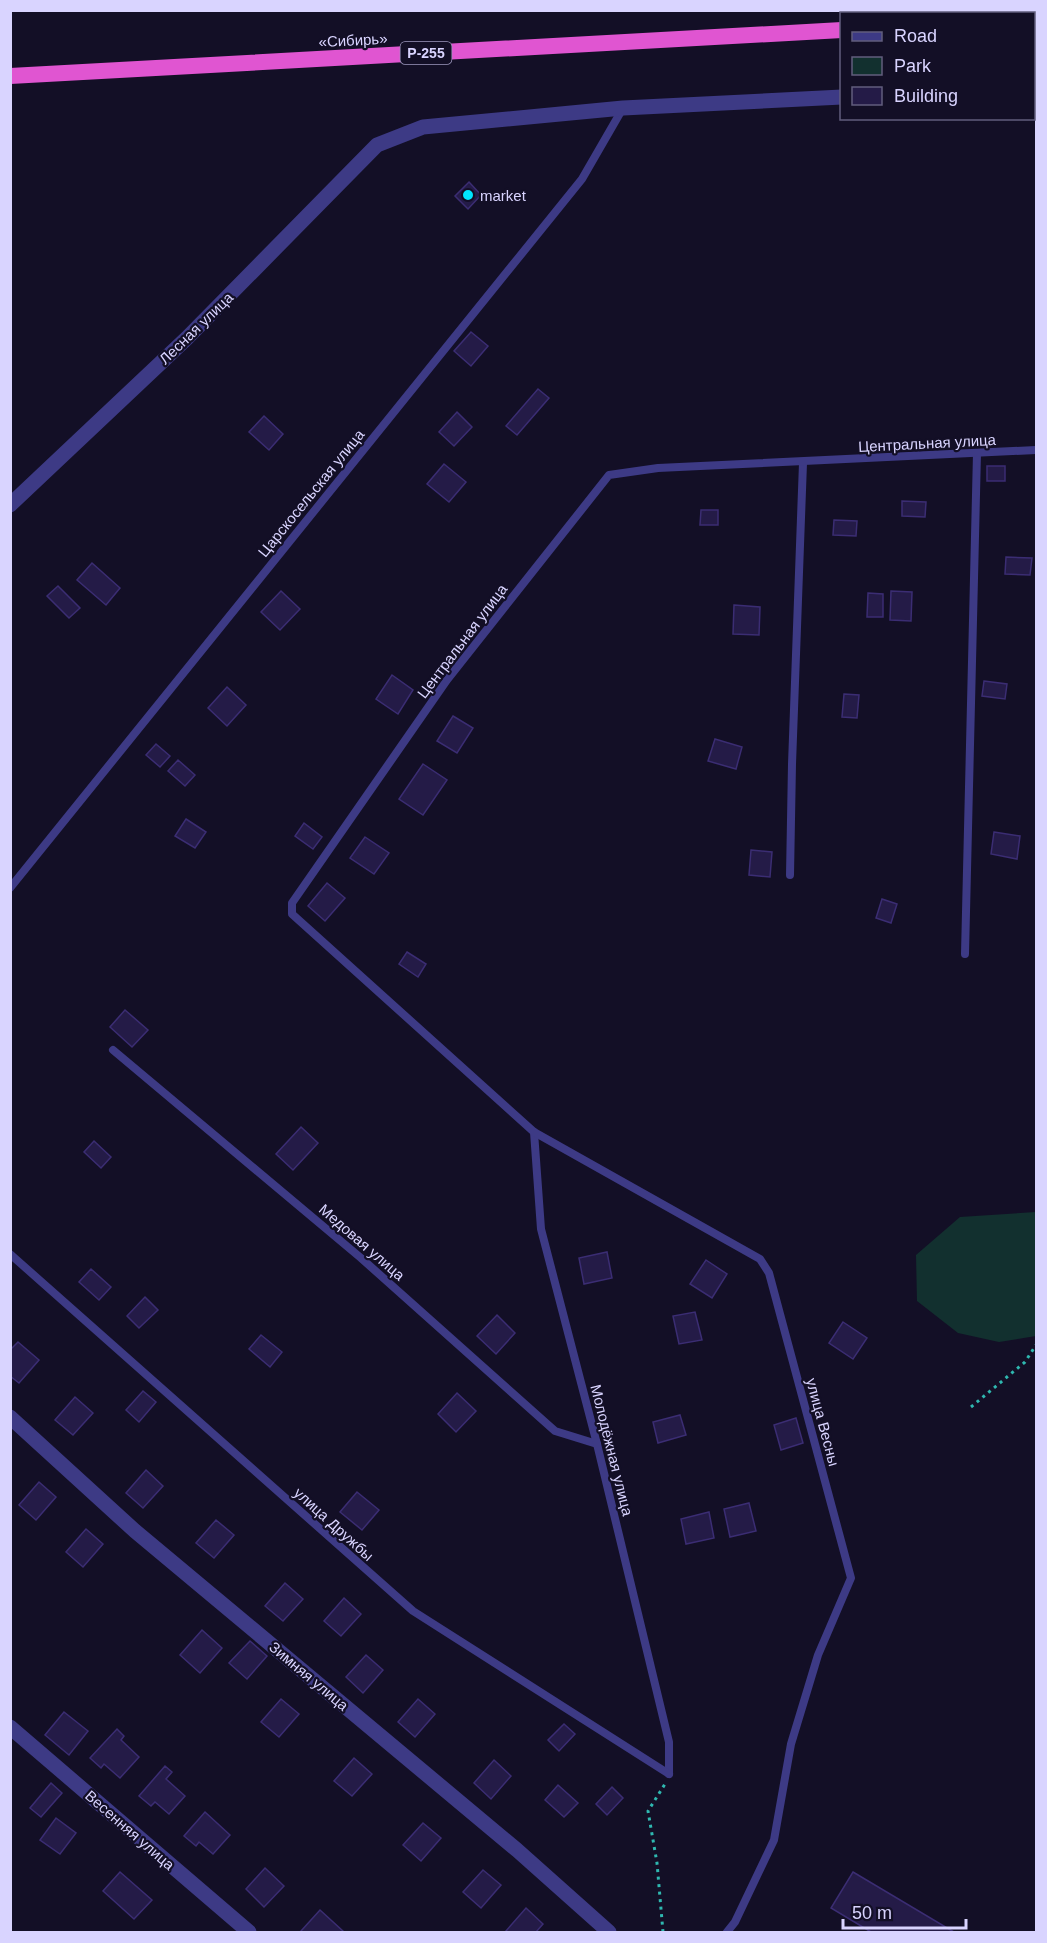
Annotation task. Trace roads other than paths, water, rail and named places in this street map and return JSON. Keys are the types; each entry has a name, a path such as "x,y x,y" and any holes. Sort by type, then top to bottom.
{"highway":[{"name":"«Сибирь»","path":"10,76 840,30"}],"street":[{"path":"623,108 840,97"},
{"name":"Лесная улица","path":"10,505 187,338 377,146 423,127 623,108"},
{"name":"Зимняя улица","path":"10,1417 135,1531 517,1850 609,1932"},
{"name":"Весенняя улица","path":"10,1727 249,1932"}],"lane":[{"name":"Царскосельская улица","path":"10,888 582,180 623,108"},
{"name":"Центральная улица","path":"769,1273 760,1259 534,1132 292,914 292,903 447,680 609,475 658,468 803,463 1036,450"},
{"path":"965,954 977,453"},
{"path":"790,875 803,463"},
{"name":"Медовая улица","path":"113,1050 361,1258 555,1431 597,1444"},
{"name":"Молодёжная улица","path":"534,1132 541,1228 597,1444 669,1742 669,1774"},
{"name":"улица Дружбы","path":"10,1254 413,1611 669,1774"},
{"name":"улица Весны","path":"728,1932 774,1840 791,1744 818,1655 851,1578 769,1273"}],"place":[{"name":"market","path":"468,195"}]}
